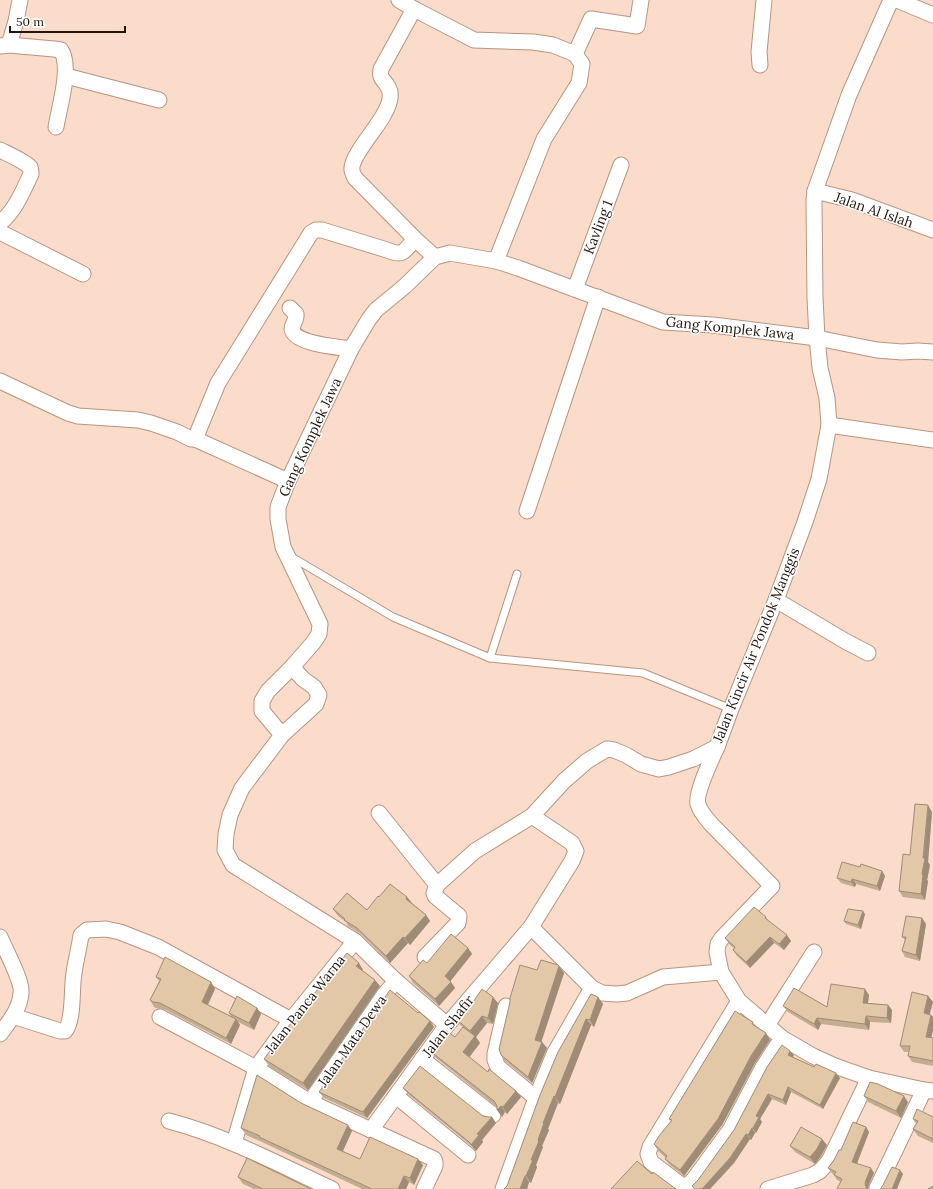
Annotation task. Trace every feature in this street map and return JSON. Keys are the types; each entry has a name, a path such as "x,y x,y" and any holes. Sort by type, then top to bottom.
{"street":[{"path":"20,0 16,21 5,46 61,50 66,67 66,76 56,127"},
{"path":"399,0 474,40 533,42 553,45 574,54 582,64 579,83 544,139 496,261"},
{"path":"574,54 591,19 637,26 641,0"},
{"path":"760,65 759,52 764,0"},
{"name":"Jalan Kincir Air Pondok Manggis","path":"532,816 564,781 587,761 607,749 626,755 641,764 659,769 693,759 717,747 776,600 819,480 829,425 827,398 820,368 817,338 815,298 815,191 849,95 891,0"},
{"path":"897,0 933,15"},
{"path":"414,9 381,68 380,75 390,92 388,104 384,114 353,161 352,170 356,178 415,239 435,257"},
{"path":"66,76 159,100"},
{"path":"0,150 22,162 30,168 31,171 31,174 13,209 0,223"},
{"name":"Kavling 1","path":"575,289 621,165"},
{"name":"Jalan Al Islah","path":"815,191 852,200 933,230"},
{"path":"195,439 218,383 310,233 316,230 322,230 396,254 403,252 415,239"},
{"path":"0,232 83,274"},
{"name":"Gang Komplek Jawa","path":"282,735 262,711 262,701 268,691 313,643 319,634 320,624 283,547 278,519 278,507 288,482 351,349 369,319 376,310 405,286 435,257 450,253 496,261 663,322 713,324 817,338 877,350 933,352"},
{"path":"527,510 598,297"},
{"path":"290,308 296,314 292,330 299,338 313,343 351,349"},
{"path":"0,381 68,413 78,416 138,420 177,432 288,482"},
{"path":"829,425 933,440"},
{"path":"776,600 868,653"},
{"path":"292,667 303,679 314,687 319,695 316,704 282,735 242,788 230,815 226,834 225,850 233,865 355,941 396,981 447,1025"},
{"path":"717,747 698,795 698,804 712,825 772,886 718,944 717,952 722,972 739,1001 768,1024 782,1038 818,1059 869,1078 928,1090 877,1188"},
{"path":"379,813 438,885"},
{"path":"425,957 458,923 459,920 459,916 435,896 434,893 438,885 475,851 532,816 572,842 576,851 572,861 531,927 592,988 602,993 627,993 663,977 722,972"},
{"name":"Jalan Shafir","path":"371,1130 447,1025 531,927"},
{"path":"13,1016 60,1031 65,1031 68,1028 73,996 73,982 82,935 87,930 106,929 120,932 158,947 291,1020"},
{"path":"0,937 17,975 22,991 13,1016 0,1034"},
{"name":"Jalan Panca Warna","path":"234,1143 256,1068 291,1020 355,941"},
{"path":"768,1024 814,952"},
{"name":"Jalan Mata Dewa","path":"310,1102 384,995 396,981"},
{"path":"503,1189 536,1098 554,1054 592,988"},
{"path":"739,1001 650,1147 648,1154 650,1162 685,1188 694,1179 730,1130 763,1068 782,1038"},
{"path":"506,1006 495,1060 498,1067 536,1098"},
{"path":"160,1017 256,1068 310,1102 434,1159 435,1166 424,1189"},
{"path":"422,1059 493,1115"},
{"path":"768,1189 813,1175 820,1171 829,1162 869,1078"},
{"path":"396,1096 468,1156"},
{"path":"169,1121 189,1126 234,1143 332,1189"}],"lane":[{"path":"286,553 393,617 490,658 643,673 731,709"},
{"path":"490,658 517,574"}],"building":[{"path":"915,804 928,805 921,894 899,891 903,854 910,855"},
{"path":"842,862 860,867 861,864 882,871 877,886 852,879 851,882 837,878"},
{"path":"390,884 407,897 406,899 426,915 386,956 357,928 344,920 345,919 333,909 347,893 367,910"},
{"path":"754,907 766,917 765,918 787,935 779,944 770,937 746,962 733,950 735,947 725,938"},
{"path":"848,909 863,911 858,925 844,921"},
{"path":"906,916 922,918 916,955 902,951 906,937 902,937"},
{"path":"451,934 468,948 445,976 451,982 435,999 409,976 423,960 427,963"},
{"path":"347,953 359,963 356,966 375,980 303,1083 264,1059"},
{"path":"165,957 211,982 202,1002 236,1019 226,1038 160,1003 150,1000 161,979 156,977"},
{"path":"541,960 559,966 535,1040 542,1042 528,1077 501,1055 499,1049 510,998 520,965 537,970"},
{"path":"831,984 865,989 863,1003 888,1005 887,1018 866,1016 865,1024 817,1018 814,1024 783,1006 794,988 827,1007"},
{"path":"482,989 493,997 488,1018 482,1016 470,1031 456,1019 470,1000 473,1002"},
{"path":"390,990 430,1021 363,1112 319,1092"},
{"path":"912,992 928,996 924,1013 931,1015 926,1037 933,1038 933,1061 908,1056 910,1046 900,1046"},
{"path":"591,994 598,997 590,1020 586,1019 555,1097 554,1096 543,1123 539,1141 531,1160 533,1160 526,1176 520,1189 504,1189 507,1186 540,1095 558,1052"},
{"path":"237,996 257,1008 249,1023 229,1013"},
{"path":"735,1011 753,1022 752,1024 766,1033 751,1056 718,1119 680,1170 665,1159 667,1156 654,1144 672,1120 669,1119"},
{"path":"463,1027 475,1036 463,1052 488,1072 489,1069 516,1091 503,1107 501,1106 497,1110 497,1106 494,1101 430,1051 445,1030 455,1037"},
{"path":"782,1045 790,1051 788,1055 814,1067 816,1064 836,1073 820,1105 788,1087 783,1100 768,1094 756,1116 759,1117 748,1135 746,1134 730,1158 702,1189 695,1189 692,1186 734,1130 767,1067"},
{"path":"420,1066 483,1116 492,1117 477,1134 479,1135 471,1145 403,1088"},
{"path":"257,1075 301,1103 348,1125 337,1149 360,1159 370,1137 418,1159 410,1178 404,1176 398,1189 372,1189 241,1128"},
{"path":"870,1082 904,1096 896,1111 864,1096"},
{"path":"917,1109 933,1117 933,1139 913,1129 918,1121 913,1119"},
{"path":"853,1122 866,1127 852,1162 871,1168 865,1184 867,1189 837,1189 842,1179 834,1175 836,1172 828,1168 839,1150 841,1150"},
{"path":"801,1127 822,1139 817,1149 810,1157 790,1146"},
{"path":"247,1158 311,1189 263,1189 238,1177"},
{"path":"637,1161 652,1174 653,1172 676,1189 611,1189"},
{"path":"892,1167 900,1170 892,1189 880,1189 882,1187"}]}
